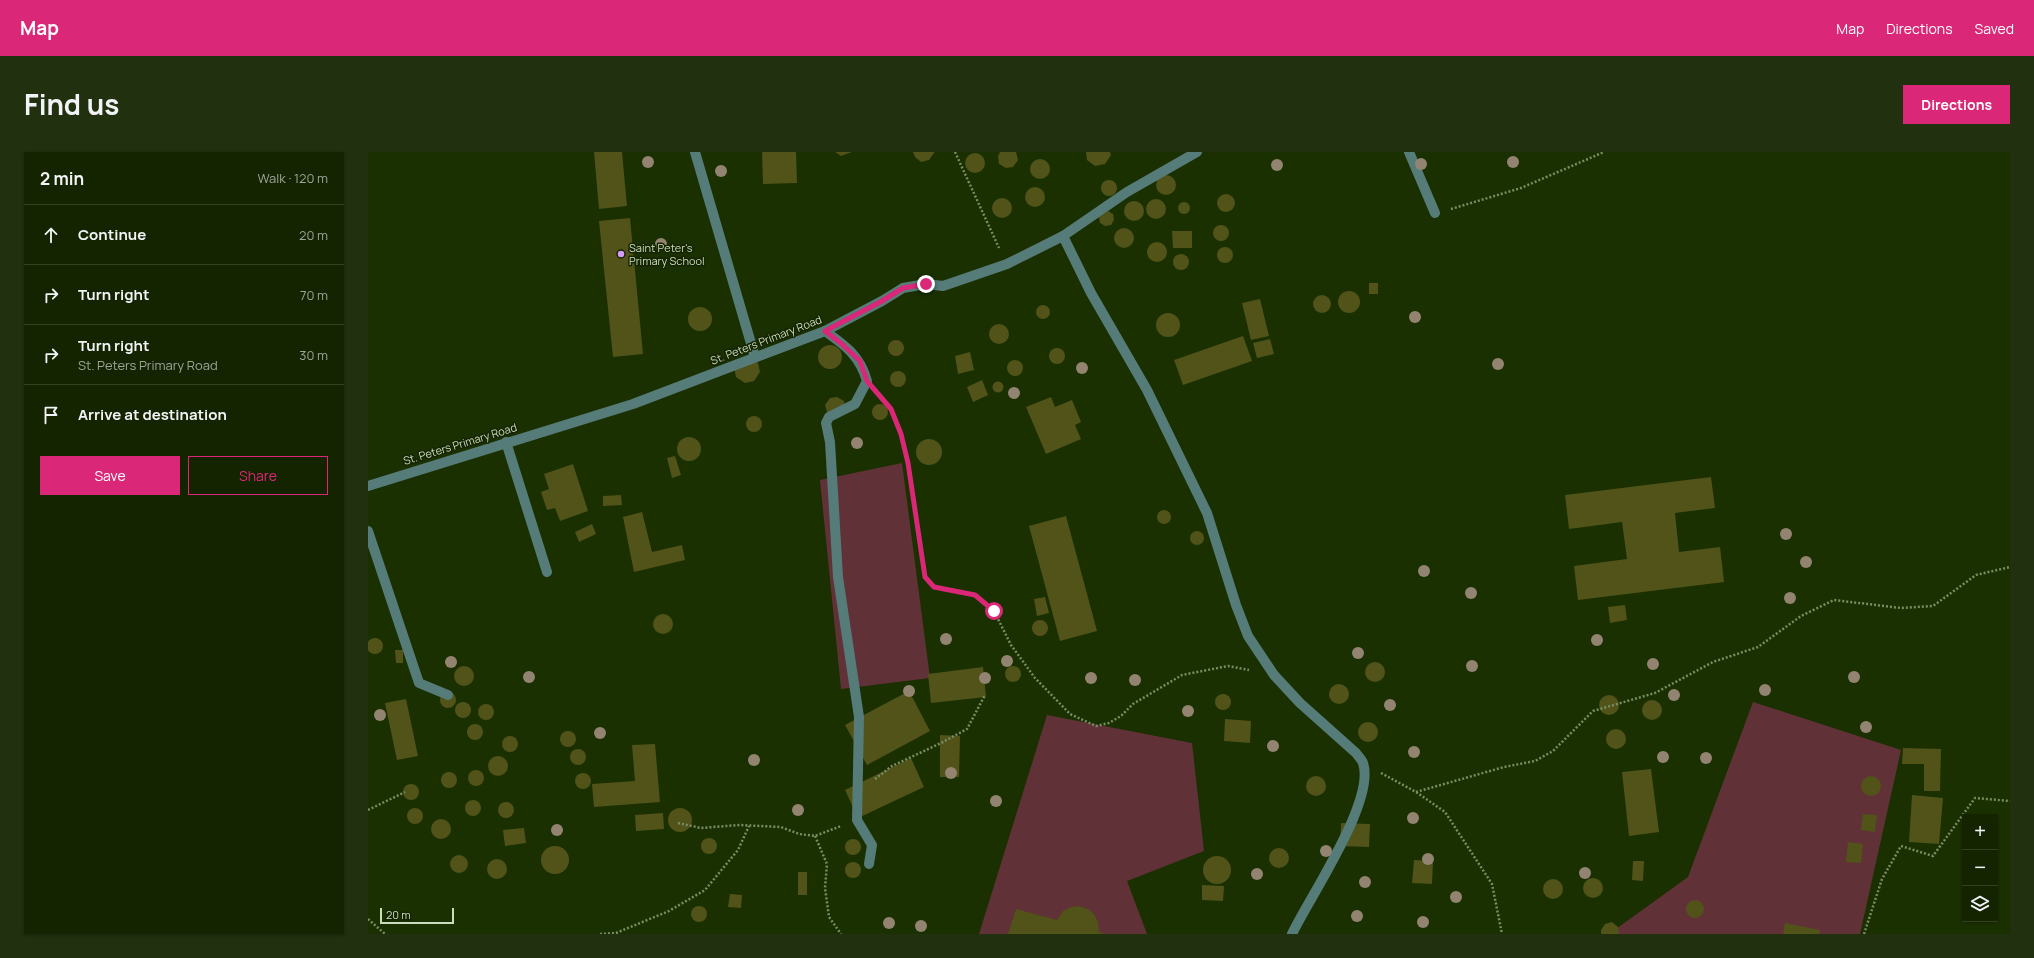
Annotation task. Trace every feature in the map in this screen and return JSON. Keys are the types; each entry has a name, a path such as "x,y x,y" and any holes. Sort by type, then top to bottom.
{"street":[{"path":"695,152 755,357"},
{"name":"St. Peters Primary Road","path":"368,486 506,442 633,404 825,331 882,301 903,288 926,284 943,286 1007,264 1063,236 1127,192 1197,152"},
{"path":"1409,152 1435,214"},
{"path":"1063,236 1091,293 1147,390 1207,513 1236,605 1248,636 1274,675 1300,703 1356,753 1363,764 1363,788 1354,820 1292,934"},
{"path":"825,331 860,361 867,381 855,404 829,417 826,423 830,442 838,577 859,717 857,820 872,845 869,864"},
{"path":"506,442 547,572"},
{"path":"368,531 419,683 448,695"}],"path":[{"path":"955,152 1007,264"},
{"path":"1435,214 1520,188 1604,152"},
{"path":"867,381 891,409 901,434 908,463 925,577 934,587 975,595 994,611 1011,645 1035,678 1070,714 1096,726 1109,723 1120,716 1133,704 1182,675 1228,666 1274,675"},
{"path":"1416,792 1504,767 1535,761 1553,752 1593,711 1655,693 1713,662 1758,647 1801,616 1834,600 1901,608 1933,606 1976,575 2010,567"},
{"path":"858,789 892,766 966,729 984,695"},
{"path":"1363,764 1416,792 1445,812 1492,884 1502,934"},
{"path":"368,810 405,792"},
{"path":"1864,934 1882,879 1901,846 1933,856 1975,798 2010,801"},
{"path":"678,823 701,828 738,825 781,827 799,834 815,836 857,820"},
{"path":"600,934 616,933 669,911 705,890 738,850 749,826"},
{"path":"815,836 827,864 825,888 829,917 841,934"},
{"path":"368,919 385,934"}],"shaded area":[{"path":"902,463 930,678 841,689 820,480"},
{"path":"1753,702 1901,750 1860,934 1609,934 1688,877"},
{"path":"1047,715 1192,743 1204,851 1127,881 1147,934 979,934"}],"building":[{"path":"594,152 622,152 627,206 599,209"},
{"path":"762,152 796,152 797,183 763,184"},
{"path":"835,152 852,152 841,156"},
{"path":"913,152 934,153 929,160 921,162 915,157"},
{"path":"1000,152 1016,152 1018,160 1013,167 1006,168 999,164 998,156"},
{"path":"1086,152 1110,152 1111,155 1105,164 1095,166 1087,160"},
{"path":"975,153 982,156 985,163 982,170 975,173 968,170 965,163 968,156"},
{"path":"1040,159 1047,162 1050,169 1047,176 1040,179 1033,176 1030,169 1033,162"},
{"path":"1166,175 1173,178 1176,185 1173,192 1166,195 1159,192 1156,185 1159,178"},
{"path":"1109,180 1116,185 1117,188 1112,195 1109,196 1102,191 1101,188 1106,181"},
{"path":"1035,187 1042,190 1045,197 1042,204 1035,207 1028,204 1025,197 1028,190"},
{"path":"1226,194 1232,197 1235,203 1232,209 1226,212 1220,209 1217,203 1220,197"},
{"path":"1002,198 1009,201 1012,208 1009,215 1002,218 995,215 992,208 995,201"},
{"path":"1156,199 1163,202 1166,209 1163,216 1156,219 1149,216 1146,209 1149,202"},
{"path":"1134,201 1141,204 1144,211 1141,218 1134,221 1127,218 1124,211 1127,204"},
{"path":"1186,202 1189,203 1189,213 1182,214 1179,213 1178,206 1179,203"},
{"path":"1108,211 1113,214 1114,220 1111,225 1105,226 1100,223 1099,217"},
{"path":"630,218 643,354 613,357 599,221"},
{"path":"1221,225 1228,230 1229,233 1224,240 1221,241 1214,236 1213,233 1218,226"},
{"path":"1124,228 1131,231 1134,238 1131,245 1124,248 1117,245 1114,238 1117,231"},
{"path":"1172,231 1192,231 1192,248 1173,248"},
{"path":"1157,242 1164,245 1167,252 1164,259 1157,262 1150,259 1147,252 1150,245"},
{"path":"1225,247 1232,252 1233,255 1228,262 1225,263 1218,258 1217,255 1222,248"},
{"path":"1181,254 1188,259 1189,262 1184,269 1181,270 1174,265 1173,262 1178,255"},
{"path":"1369,283 1378,283 1378,294 1369,294"},
{"path":"1349,291 1353,292 1359,298 1359,306 1353,312 1349,313 1345,312 1339,306 1338,302 1339,298 1345,292"},
{"path":"1322,295 1328,298 1331,304 1328,310 1322,313 1316,310 1313,304 1316,298"},
{"path":"1260,299 1269,336 1251,340 1242,303"},
{"path":"1043,305 1048,307 1050,312 1048,317 1043,319 1038,317 1036,312 1038,307"},
{"path":"700,307 709,310 712,319 709,328 700,331 691,328 688,319 691,310"},
{"path":"1163,313 1173,313 1180,320 1180,330 1173,337 1163,337 1156,330 1156,320"},
{"path":"999,324 1006,327 1009,334 1006,341 999,344 992,341 989,334 992,327"},
{"path":"1243,336 1252,361 1183,385 1174,360"},
{"path":"1270,339 1274,354 1257,358 1253,343"},
{"path":"893,340 899,340 904,345 902,354 899,356 893,356 888,351 888,345"},
{"path":"825,345 835,345 842,352 842,362 835,369 825,369 818,362 818,352"},
{"path":"1054,348 1060,348 1065,353 1063,362 1060,364 1054,364 1049,359 1049,353"},
{"path":"970,352 974,370 958,374 955,356"},
{"path":"750,357 758,363 760,372 754,381 745,383 736,377 734,367"},
{"path":"1012,360 1018,360 1023,365 1021,374 1018,376 1012,376 1007,371 1007,365"},
{"path":"895,371 901,371 906,376 904,385 901,387 895,387 890,382 890,376"},
{"path":"982,380 988,395 973,402 967,387"},
{"path":"998,381 1002,383 1004,387 1002,391 998,393 994,391 992,387 994,383"},
{"path":"837,397 844,401 845,409 833,417 827,412 825,405 830,398"},
{"path":"1051,397 1055,407 1072,400 1081,422 1075,425 1081,439 1046,454 1026,407"},
{"path":"877,404 883,404 888,409 886,418 883,420 877,420 872,415 872,409"},
{"path":"751,416 757,416 762,421 760,430 757,432 751,432 746,427 746,421"},
{"path":"689,437 698,440 701,449 698,458 689,461 680,458 677,449 680,440"},
{"path":"929,439 938,443 942,452 938,461 929,465 920,461 916,452 920,443"},
{"path":"675,456 681,475 672,478 667,458"},
{"path":"573,464 588,511 560,521 555,508 547,510 541,492 549,489 544,474"},
{"path":"1711,477 1715,508 1675,513 1679,552 1720,547 1724,582 1578,600 1574,566 1627,559 1622,522 1569,529 1565,495"},
{"path":"621,495 622,505 603,506 603,496"},
{"path":"1164,510 1169,512 1171,517 1169,522 1164,524 1159,522 1157,517 1159,512"},
{"path":"642,512 652,552 682,545 685,560 634,572 623,517"},
{"path":"1066,516 1097,631 1060,641 1029,526"},
{"path":"592,524 596,534 579,542 575,532"},
{"path":"1194,531 1200,531 1204,535 1204,541 1200,545 1194,545 1190,541 1190,535"},
{"path":"1045,597 1049,613 1037,616 1034,599"},
{"path":"1625,605 1627,620 1610,623 1608,607"},
{"path":"663,614 670,617 673,624 670,631 663,634 656,631 653,624 656,617"},
{"path":"1037,620 1043,620 1048,625 1046,634 1043,636 1037,636 1032,631 1032,625"},
{"path":"375,638 382,643 383,646 378,653 375,654 368,649 367,646 372,639"},
{"path":"395,650 403,650 403,663 396,663"},
{"path":"1375,662 1382,665 1385,672 1382,679 1375,682 1368,679 1365,672 1368,665"},
{"path":"464,666 471,669 474,676 471,683 464,686 457,683 454,676 457,669"},
{"path":"1013,666 1020,671 1021,674 1016,681 1013,682 1006,677 1005,674 1010,667"},
{"path":"983,667 986,697 931,703 928,674"},
{"path":"1339,684 1346,687 1349,694 1346,701 1339,704 1332,701 1329,694 1332,687"},
{"path":"909,691 930,731 867,765 845,725"},
{"path":"448,692 455,697 456,700 451,707 448,708 441,703 440,700 445,693"},
{"path":"1223,694 1230,699 1231,702 1226,709 1223,710 1216,705 1215,702 1220,695"},
{"path":"1609,695 1616,698 1619,705 1616,712 1609,715 1602,712 1599,705 1602,698"},
{"path":"406,699 418,756 397,760 385,703"},
{"path":"1652,700 1659,703 1662,710 1659,717 1652,720 1645,717 1642,710 1645,703"},
{"path":"463,702 470,707 471,710 466,717 463,718 456,713 455,710 460,703"},
{"path":"486,704 493,709 494,712 489,719 486,720 479,715 478,712 483,705"},
{"path":"1225,719 1251,721 1250,743 1224,741"},
{"path":"1368,722 1375,725 1378,732 1375,739 1368,742 1361,739 1358,732 1361,725"},
{"path":"475,724 482,729 483,732 478,739 475,740 468,735 467,732 472,725"},
{"path":"1616,729 1623,732 1626,739 1623,746 1616,749 1609,746 1606,739 1609,732"},
{"path":"565,731 571,731 576,736 574,745 571,747 565,747 560,742 560,736"},
{"path":"940,735 960,736 959,777 940,777"},
{"path":"507,736 513,736 518,741 516,750 513,752 507,752 502,747 502,741"},
{"path":"655,744 660,802 594,807 592,784 635,781 632,745"},
{"path":"1903,748 1941,749 1940,791 1924,791 1924,764 1902,764"},
{"path":"575,749 581,749 586,754 584,763 581,765 575,765 570,760 570,754"},
{"path":"498,756 505,759 508,766 505,773 498,776 491,773 488,766 491,759"},
{"path":"911,758 924,787 858,818 845,790"},
{"path":"1651,769 1659,832 1629,836 1622,772"},
{"path":"476,770 483,775 484,778 479,785 476,786 469,781 468,778 473,771"},
{"path":"449,772 456,777 457,780 452,787 449,788 442,783 441,780 446,773"},
{"path":"580,773 586,773 591,778 589,787 586,789 580,789 575,784 575,778"},
{"path":"1316,776 1323,779 1326,786 1323,793 1316,796 1309,793 1306,786 1309,779"},
{"path":"1871,776 1878,779 1881,786 1878,793 1871,796 1864,793 1861,786 1864,779"},
{"path":"411,784 418,789 419,792 414,799 411,800 404,795 403,792 408,785"},
{"path":"1912,795 1943,798 1939,844 1909,842"},
{"path":"473,800 480,805 481,808 476,815 473,816 466,811 465,808 470,801"},
{"path":"506,802 513,807 514,810 509,817 506,818 499,813 498,810 503,803"},
{"path":"415,808 422,813 423,816 418,823 415,824 408,819 407,816 412,809"},
{"path":"680,808 685,809 691,815 691,825 685,831 680,832 675,831 669,825 668,820 669,815 675,809"},
{"path":"663,813 664,829 636,831 635,815"},
{"path":"1863,814 1877,815 1875,832 1861,830"},
{"path":"441,819 448,822 451,829 448,836 441,839 434,836 431,829 434,822"},
{"path":"1341,823 1370,824 1369,847 1340,846"},
{"path":"524,828 526,843 505,846 503,830"},
{"path":"706,838 712,838 717,843 715,852 712,854 706,854 701,849 701,843"},
{"path":"850,839 856,839 861,844 859,853 856,855 850,855 845,850 845,844"},
{"path":"1848,842 1863,844 1861,863 1846,862"},
{"path":"555,846 565,850 569,860 565,870 555,874 545,870 541,860 545,850"},
{"path":"1279,848 1286,851 1289,858 1286,865 1279,868 1272,865 1269,858 1272,851"},
{"path":"459,855 465,858 468,864 465,870 459,873 453,870 450,864 453,858"},
{"path":"1217,856 1227,860 1231,870 1227,880 1217,884 1207,880 1203,870 1207,860"},
{"path":"497,859 504,862 507,869 504,876 497,879 490,876 487,869 490,862"},
{"path":"1414,860 1433,861 1432,884 1412,883"},
{"path":"1633,861 1644,861 1643,881 1632,880"},
{"path":"850,862 856,862 861,867 859,876 856,878 850,878 845,873 845,867"},
{"path":"798,872 807,872 807,895 798,895"},
{"path":"1593,878 1600,881 1603,888 1600,895 1593,898 1586,895 1583,888 1586,881"},
{"path":"1553,879 1560,882 1563,889 1560,896 1553,899 1546,896 1543,889 1546,882"},
{"path":"1202,885 1224,886 1223,901 1202,900"},
{"path":"730,894 742,895 741,908 728,907"},
{"path":"1695,900 1701,903 1704,909 1701,915 1695,918 1689,915 1686,909 1689,903"},
{"path":"696,906 702,906 707,911 705,920 702,922 696,922 691,917 691,911"},
{"path":"1079,906 1088,909 1094,914 1098,922 1099,932 1105,934 1008,934 1016,909 1057,920 1063,911 1071,907"},
{"path":"1612,922 1618,927 1619,934 1601,934 1601,930 1605,924"},
{"path":"1785,923 1820,930 1819,934 1783,934"}],"place":[{"name":"Saint Peter's Primary School","path":"621,254"}],"route":[{"path":"926,284 903,288 882,301 825,331 852,352 860,361 867,381 891,409 901,434 908,463 925,577 934,587 975,595 994,611"}]}
